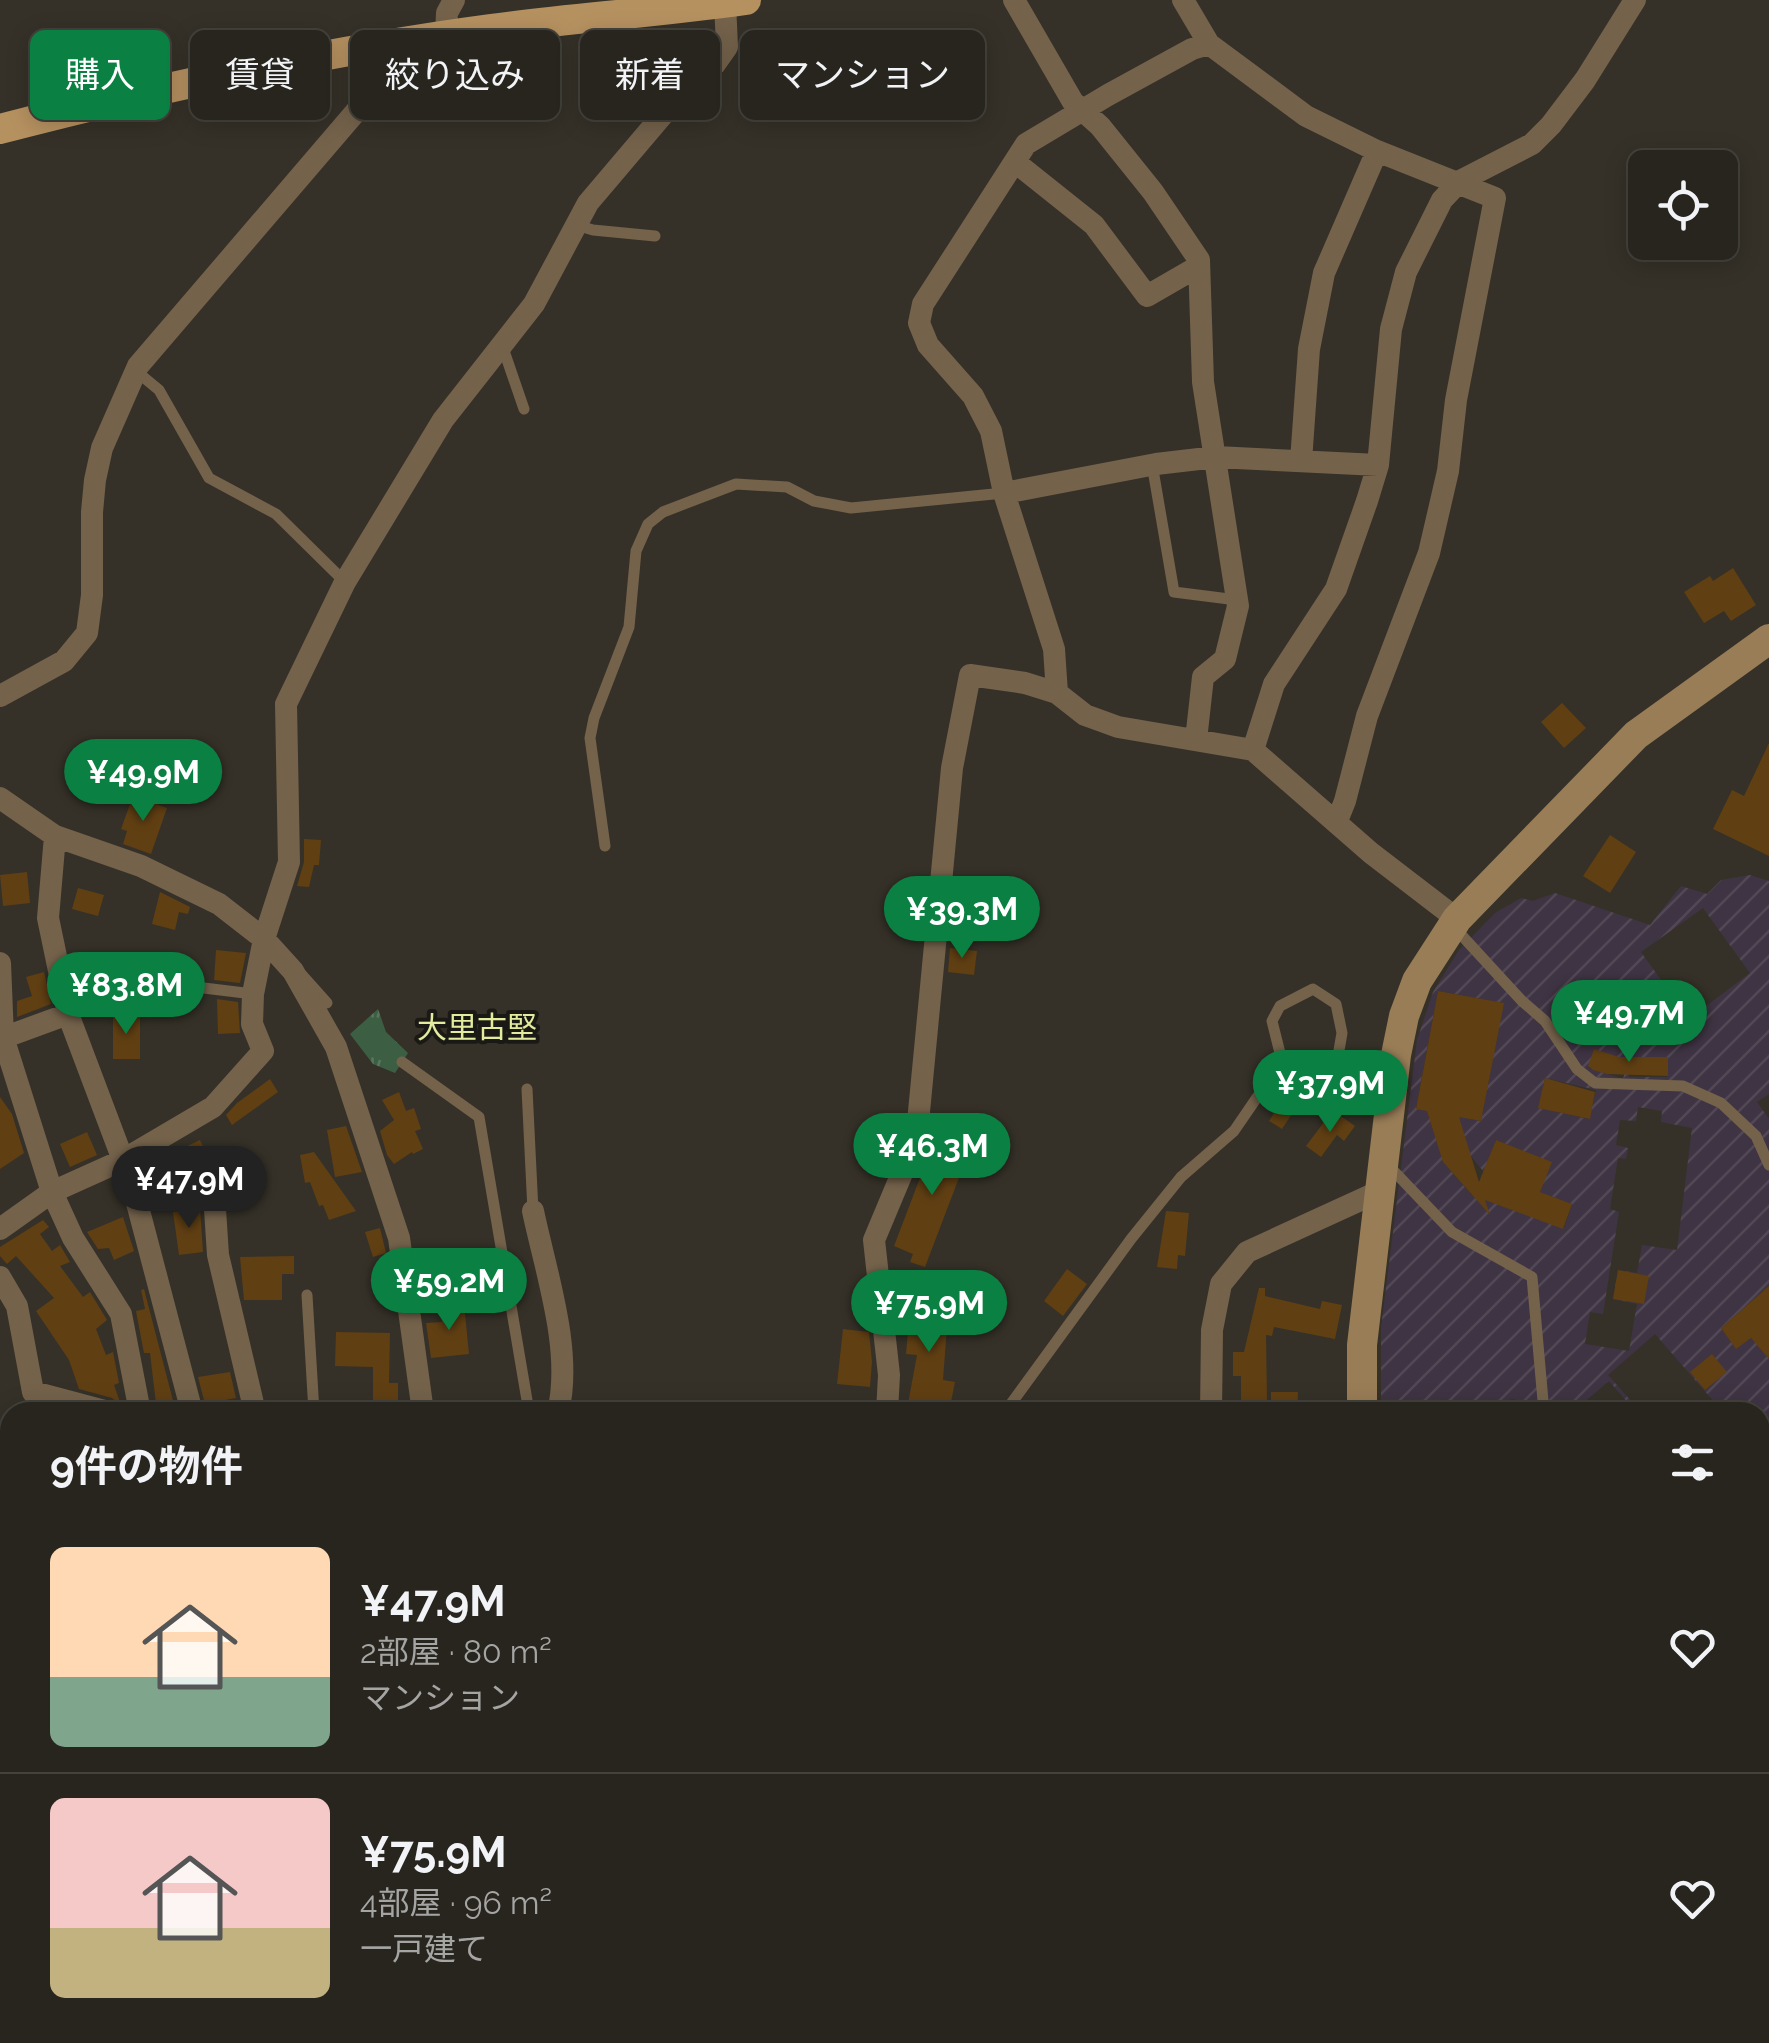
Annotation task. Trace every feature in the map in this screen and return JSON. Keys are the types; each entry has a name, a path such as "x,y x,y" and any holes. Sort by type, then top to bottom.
{"main road":[{"path":"497,30 735,2"},
{"path":"0,128 175,84 350,53"}],"street":[{"path":"446,30 447,13 454,0"},
{"path":"1014,0 1074,102 1153,192 1199,260 1203,382 1237,600 1225,659 1203,676 1196,740"},
{"path":"1183,0 1209,44 1306,116 1377,151 1495,198 1456,400 1448,471 1429,553 1367,716 1337,821"},
{"path":"1253,750 1274,684 1336,589 1378,465 1391,330 1406,272 1442,200 1460,182 1532,144 1551,125 1636,0"},
{"path":"0,1229 52,1192 122,1160 213,1106 263,1050 252,1024 253,994 264,939 289,862 286,704 344,582 443,420 534,304 588,203 672,104 716,64 727,48 735,2"},
{"path":"1057,693 1054,649 1004,492 992,431 973,396 928,345 919,323 936,279 1026,144 1209,44"},
{"path":"0,696 64,661 87,633 96,480 102,448 136,371 350,119"},
{"path":"1301,461 1309,348 1324,273 1377,151"},
{"path":"1015,162 1094,225 1146,296 1199,266"},
{"path":"1004,492 1152,464 1216,457 1378,465"},
{"path":"1362,1402 1362,1346 1396,1055 1417,981 1455,922 1636,735 1769,638"},
{"path":"888,1402 889,1375 874,1240 905,1166 918,1122 952,768 970,676 1025,683 1057,693 1086,714 1118,727 1253,750 1455,922"},
{"path":"0,798 55,836 141,866 219,904 264,939 294,971 336,1047 399,1238 422,1402"},
{"path":"55,836 48,918 68,1014 138,1203 189,1402"},
{"path":"0,963 2,1038 52,1192 72,1238 121,1314 138,1402"},
{"path":"2,1038 68,1014"},
{"path":"1211,1402 1212,1330 1221,1284 1247,1252 1382,1176"},
{"path":"138,1203 206,1180 214,1194 218,1256 253,1402"},
{"path":"533,1211 560,1343 564,1386 560,1402"},
{"path":"0,1277 16,1306 30,1402"}],"lane":[{"path":"576,224 593,230 655,236"},
{"path":"502,345 524,409"},
{"path":"136,371 160,390 209,478 276,514 344,582"},
{"path":"1152,464 1174,592 1237,600"},
{"path":"606,846 590,738 629,627 636,550 648,524 663,512 736,484 787,487 814,501 851,508 1004,492"},
{"path":"1455,922 1545,1021 1577,1069 1595,1083 1682,1086 1721,1102 1756,1136 1769,1165"},
{"path":"56,960 163,984 253,994"},
{"path":"294,971 314,985 327,1003"},
{"path":"1012,1402 1181,1177 1234,1131 1268,1086 1282,1061 1272,1021 1280,1006 1312,989 1336,1004 1342,1032 1338,1056 1344,1076"},
{"path":"402,1062 478,1118 527,1402"},
{"path":"527,1089 533,1211"},
{"path":"1382,1176 1452,1232 1532,1277 1543,1402"},
{"path":"307,1294 313,1402"}],"shaded area":[{"path":"1750,875 1769,881 1769,1094 1757,1102 1769,1119 1769,1286 1721,1328 1736,1348 1751,1338 1769,1356 1769,1402 1714,1402 1655,1334 1608,1375 1632,1402 1627,1402 1609,1381 1584,1402 1381,1402 1381,1328 1417,1040 1433,992 1459,950 1495,913 1521,898 1533,901 1555,893 1650,925 1681,886 1707,894 1721,880","holes":["1703,908 1750,973 1689,1019 1641,952","1438,991 1503,1003 1481,1121 1416,1108","1594,1049 1628,1061 1623,1079 1589,1068","1629,1057 1667,1057 1668,1077 1629,1077","1545,1078 1596,1090 1589,1119 1539,1108","1638,1107 1662,1111 1661,1122 1692,1128 1677,1250 1642,1245 1637,1273 1618,1270 1613,1299 1637,1304 1629,1351 1585,1344 1590,1312 1603,1314 1619,1212 1610,1209 1618,1158 1626,1159 1628,1148 1616,1145 1620,1120 1636,1121","1496,1140 1552,1163 1486,1166","1471,1156 1483,1171 1572,1204 1564,1228 1472,1195 1443,1162"]}],"green space":[{"path":"378,1009 386,1032 408,1053 395,1073 373,1064 350,1034"}],"building":[{"path":"1733,568 1756,605 1731,621 1724,611 1704,623 1684,592"},
{"path":"1562,703 1586,728 1564,748 1541,722"},
{"path":"1769,743 1769,856 1713,829 1732,790 1744,796"},
{"path":"133,796 167,808 151,854 123,844 127,831 121,829"},
{"path":"1610,835 1636,852 1610,893 1583,876"},
{"path":"304,839 321,840 319,865 314,865 309,887 297,886 304,862"},
{"path":"27,872 30,903 3,906 0,875"},
{"path":"78,888 104,895 98,916 72,909"},
{"path":"160,892 190,907 188,914 179,912 175,930 152,924"},
{"path":"950,948 977,951 974,975 948,972"},
{"path":"216,950 246,953 240,983 214,980"},
{"path":"44,972 51,1004 17,1017 17,1001 32,996 26,977"},
{"path":"1438,991 1504,1003 1481,1121 1459,1117 1479,1182 1496,1140 1552,1162 1540,1192 1572,1204 1563,1229 1485,1200 1490,1215 1443,1162 1427,1111 1416,1109"},
{"path":"217,999 238,1002 240,1033 218,1034"},
{"path":"113,1015 140,1015 140,1059 113,1059"},
{"path":"1594,1049 1619,1057 1668,1057 1668,1076 1593,1070 1588,1066"},
{"path":"1545,1078 1595,1092 1590,1119 1538,1108"},
{"path":"270,1079 278,1092 232,1125 226,1115"},
{"path":"399,1092 406,1111 414,1108 421,1129 415,1131 423,1149 394,1164 380,1131 394,1120 382,1100"},
{"path":"0,1097 12,1114 24,1153 0,1169"},
{"path":"1282,1100 1295,1109 1282,1129 1269,1121"},
{"path":"1338,1114 1355,1126 1344,1141 1337,1135 1321,1157 1306,1146 1324,1122 1329,1126"},
{"path":"346,1126 362,1172 335,1177 327,1130"},
{"path":"87,1132 97,1155 70,1167 60,1144"},
{"path":"936,1136 954,1143 957,1136 973,1141 925,1267 910,1262 913,1254 894,1246"},
{"path":"200,1140 213,1167 201,1166 161,1179 156,1169 169,1163 166,1156"},
{"path":"314,1152 356,1211 329,1220 323,1205 319,1206 310,1182 305,1183 300,1155"},
{"path":"200,1208 203,1252 179,1255 173,1212"},
{"path":"1166,1211 1189,1213 1185,1256 1178,1255 1177,1269 1157,1267"},
{"path":"123,1217 134,1251 114,1260 109,1248 98,1249 87,1232"},
{"path":"43,1220 49,1227 40,1234 52,1251 60,1245 70,1262 60,1266 83,1297 90,1292 107,1320 96,1329 106,1355 113,1352 119,1383 114,1385 120,1402 79,1389 69,1360 36,1311 54,1298 16,1256 7,1264 0,1256 0,1247"},
{"path":"380,1228 386,1253 373,1257 365,1232"},
{"path":"294,1256 294,1274 282,1274 282,1300 244,1300 240,1257"},
{"path":"1067,1269 1087,1284 1063,1316 1044,1301"},
{"path":"1618,1270 1649,1276 1644,1304 1613,1299"},
{"path":"1769,1286 1769,1359 1751,1338 1736,1349 1721,1328"},
{"path":"1259,1288 1265,1288 1265,1296 1320,1309 1322,1301 1342,1305 1335,1339 1274,1327 1272,1336 1266,1335 1267,1400 1241,1401 1241,1376 1233,1376 1233,1352 1244,1352"},
{"path":"144,1289 173,1402 156,1402 150,1353 144,1353 136,1311 145,1309 141,1290"},
{"path":"911,1297 949,1300 943,1380 955,1382 951,1402 908,1402 917,1355 906,1354"},
{"path":"464,1304 469,1354 431,1358 426,1323 442,1322 440,1307"},
{"path":"843,1329 869,1332 870,1387 837,1384"},
{"path":"336,1332 390,1333 389,1383 398,1383 398,1402 373,1402 373,1367 335,1366"},
{"path":"1712,1354 1727,1372 1705,1390 1690,1372"},
{"path":"230,1372 236,1398 204,1402 198,1377"},
{"path":"1271,1392 1298,1392 1298,1402 1271,1402"}],"district":[{"name":"大里古堅","path":"477,1027"}]}
